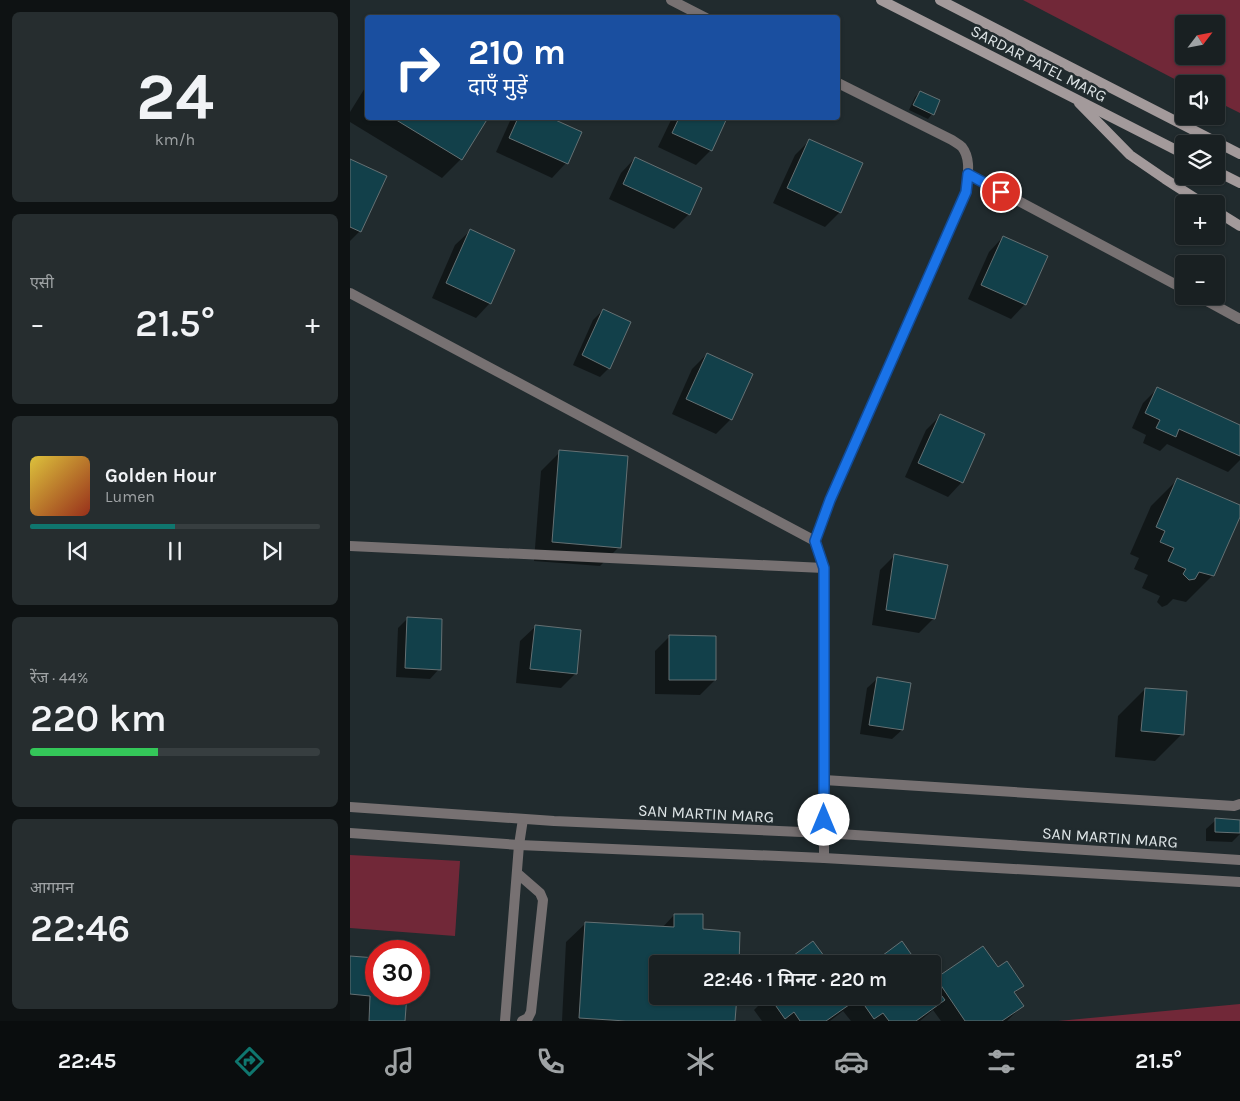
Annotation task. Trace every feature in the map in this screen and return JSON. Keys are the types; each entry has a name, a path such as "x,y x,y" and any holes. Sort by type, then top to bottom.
{"main road":[{"name":"SARDAR PATEL MARG","path":"881,0 1175,149"},
{"name":"SARDAR PATEL MARG","path":"940,0 1240,154"},
{"path":"1073,97 1130,155 1190,195"},
{"path":"1225,176 1240,183"},
{"path":"1225,217 1240,226"}],"street":[{"path":"671,0 700,15"},
{"path":"824,858 824,568 815,541 830,500 966,192 969,165 962,147 952,140 840,84"},
{"path":"968,174 1175,284"},
{"path":"350,293 815,541"},
{"path":"1215,305 1240,318"},
{"path":"350,546 824,568"},
{"path":"824,780 1234,806 1240,804"},
{"name":"SAN MARTIN MARG","path":"350,807 523,819 824,833 1240,860"},
{"path":"505,1021 519,845 523,819"},
{"path":"350,833 519,845 824,858 1240,882"},
{"path":"517,873 540,893 543,900 531,1012 528,1018 522,1021"}],"shaded area":[{"path":"1023,0 1240,0 1240,113 1225,106 1225,75 1175,75 1175,79"},
{"path":"350,855 460,861 455,936 350,928"},
{"path":"1240,1004 1240,1021 1058,1021"}],"building":[{"path":"920,91 940,100 934,115 913,105"},
{"path":"396,120 487,120 462,160"},
{"path":"517,120 555,120 582,132 568,164 509,138"},
{"path":"678,120 726,120 712,151 672,133"},
{"path":"809,139 863,163 841,213 787,188"},
{"path":"635,157 702,188 690,215 623,184"},
{"path":"350,159 387,176 361,232 350,227"},
{"path":"470,229 515,250 491,304 446,283"},
{"path":"1003,236 1048,256 1026,305 981,285"},
{"path":"603,309 631,322 610,369 582,355"},
{"path":"707,353 753,374 732,420 686,399"},
{"path":"1157,387 1240,425 1240,456 1179,429 1176,437 1156,428 1160,420 1145,413"},
{"path":"940,414 985,434 963,483 918,463"},
{"path":"559,450 628,456 621,548 552,542"},
{"path":"1177,478 1240,505 1240,517 1214,576 1199,572 1195,579 1189,580 1183,574 1186,569 1168,561 1174,548 1160,542 1165,531 1156,527"},
{"path":"894,554 948,565 935,619 886,610"},
{"path":"407,617 442,619 441,670 405,668"},
{"path":"535,625 581,630 577,674 530,669"},
{"path":"669,635 716,636 716,680 669,680"},
{"path":"877,677 911,683 903,730 869,725"},
{"path":"1145,688 1187,691 1184,735 1141,731"},
{"path":"1215,818 1240,820 1240,833 1215,832"},
{"path":"674,914 703,914 703,929 740,932 739,955 649,955 649,1005 736,1005 735,1021 626,1021 579,1018 585,922 674,927"},
{"path":"813,941 823,955 794,955"},
{"path":"902,941 912,955 883,955"},
{"path":"983,946 998,967 1007,961 1024,986 1014,992 1024,1006 1002,1021 965,1021 941,985 941,975"},
{"path":"350,956 365,957 365,996 350,994"},
{"path":"941,995 945,1000 941,1003"},
{"path":"370,1005 406,1005 405,1021 369,1021"},
{"path":"775,1005 849,1005 826,1021 800,1021 794,1012 785,1019"},
{"path":"864,1005 938,1005 916,1021 889,1021 883,1013 874,1019"}],"route":[{"path":"824,820 824,568 815,541 830,500 966,192 968,174 1001,192"}]}
